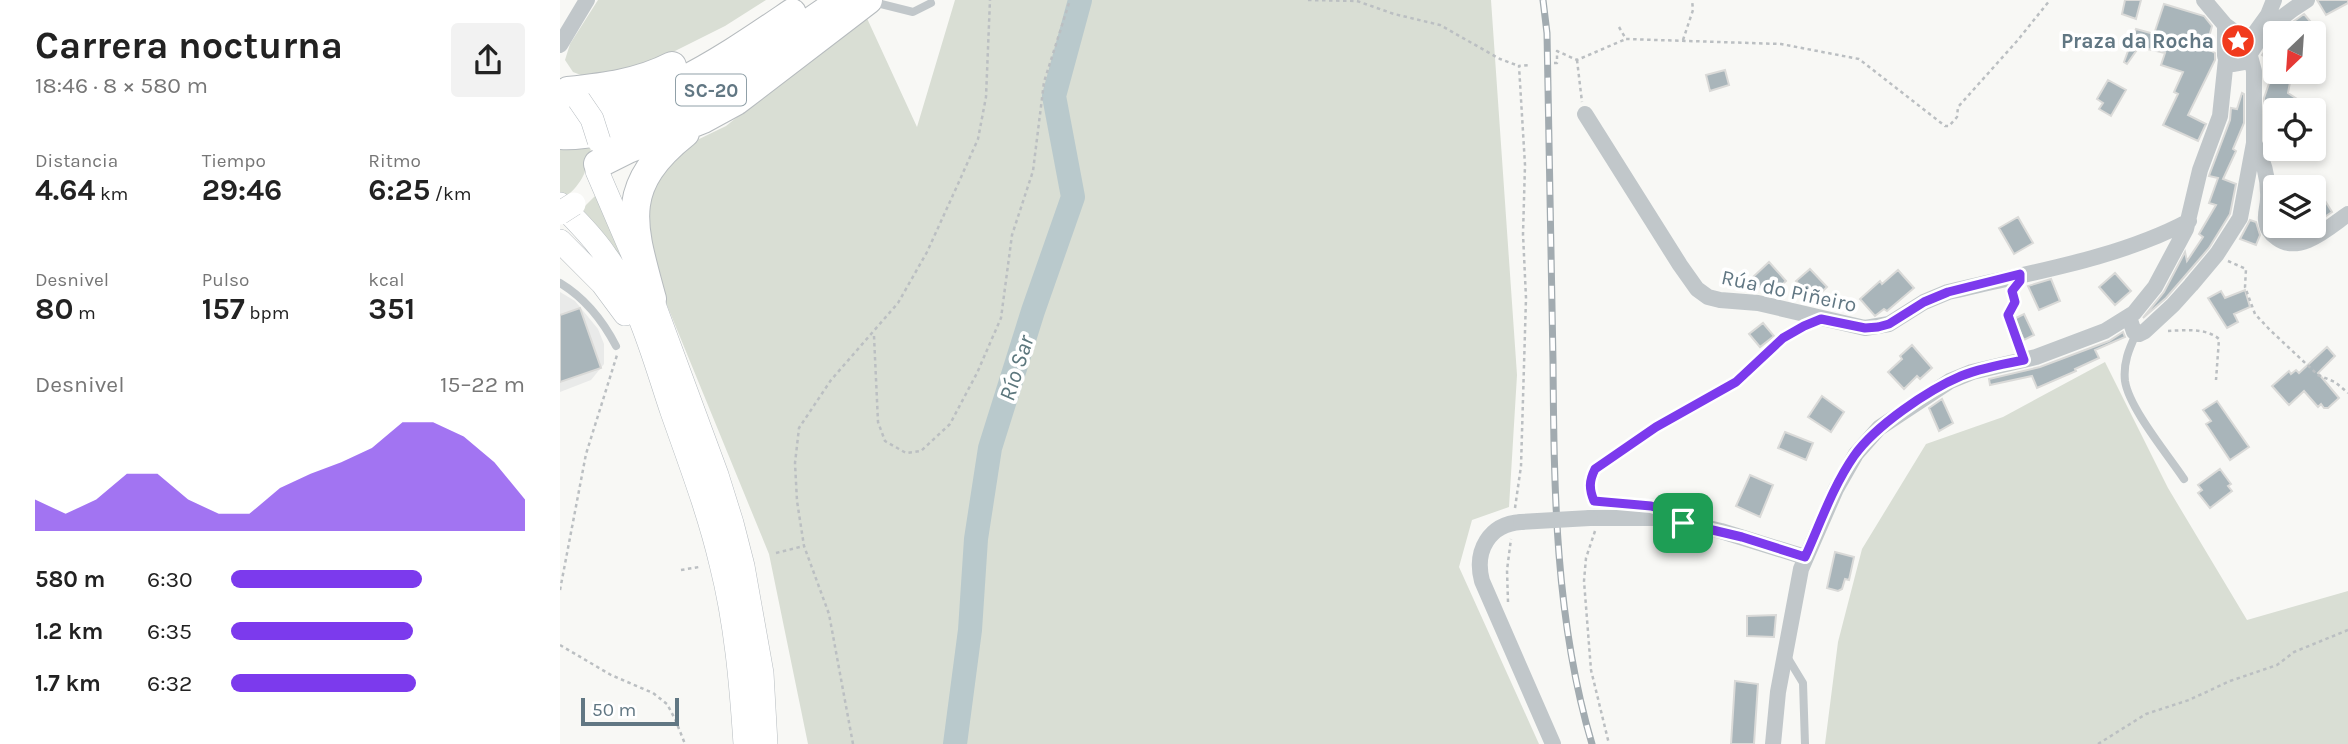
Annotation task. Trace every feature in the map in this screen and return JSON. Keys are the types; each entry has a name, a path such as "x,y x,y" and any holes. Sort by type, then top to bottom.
{"highway":[{"path":"567,98 664,71 696,55 782,0"},
{"name":"SC-20","path":"567,98 578,114 638,101 699,73 812,0"},
{"path":"652,299 634,225 638,192 652,164 703,119 745,94 858,2"},
{"name":"SC-20","path":"560,135 576,136 639,124 696,100 858,2"},
{"path":"598,159 703,119"}],"main road":[{"path":"567,98 593,119 598,159 717,475 743,566 776,744"},
{"path":"598,159 584,195 565,207 608,258 629,296 645,331 710,523 732,616 745,744"},
{"path":"560,241 602,283 630,321 657,368"},
{"path":"560,261 586,278 630,321"},
{"path":"762,673 766,744"},
{"path":"735,744 741,690"}],"street":[{"path":"560,45 587,0"},
{"path":"2129,317 2142,332 2173,305 2217,254 2240,218 2253,143 2243,53 2205,0"},
{"path":"1773,744 1777,692 1805,557 1846,469 1856,454 1879,428 1950,381 1972,372 2024,360 2105,331 2129,317 2145,300 2164,272 2189,221 2200,170 2220,116 2225,81 2274,0"},
{"path":"2243,53 2307,0"},
{"name":"Rúa do Piñeiro","path":"1585,114 1697,289 1708,297 1720,300 1758,303 1865,328 1889,324 1924,302 1948,292 2103,254 2161,236 2189,221"},
{"path":"2253,143 2264,159 2268,180 2265,217 2269,232 2283,242 2300,243 2348,214"},
{"path":"1553,744 1479,569 1480,551 1486,540 1502,527 1517,522 1595,517 1666,518 1721,531 1805,557"}],"lane":[{"path":"858,2 881,4 913,12 931,3"},
{"path":"560,283 582,299 616,346"},
{"path":"2142,332 2126,358 2125,384 2138,411 2185,479"},
{"path":"1784,653 1803,683 1805,744"}],"path":[{"path":"853,744 829,614 804,545 797,501 795,463 799,428 831,380 898,303 911,282 978,139 986,97 990,0"},
{"path":"874,333 877,422 886,442 906,453 921,452 950,424 977,373 1001,318 1012,234 1033,171 1044,82 1070,0"},
{"path":"1308,0 1357,1 1440,25 1500,59 1519,66 1530,65"},
{"path":"1683,40 1693,10 1692,0"},
{"path":"1554,63 1557,63 1557,51 1577,60 1626,39 1781,44 1859,59 1942,124 1949,126 1957,117 1958,107 2050,0"},
{"path":"1619,27 1626,39"},
{"path":"1577,60 1579,89 1585,114"},
{"path":"1509,609 1506,594 1507,570 1517,522 1521,466 1525,298 1525,165 1519,66"},
{"path":"2217,254 2246,269 2245,287 2255,314 2270,330 2318,375 2335,382 2348,393"},
{"path":"2020,274 2020,281 2012,291 2015,302 2008,315 2024,360"},
{"path":"1611,503 1594,501 1590,489 1595,469 1656,427 1736,382 1783,338 1821,319"},
{"path":"2142,332 2186,330 2215,335 2220,343 2216,380"},
{"path":"560,590 586,454 613,370 616,346"},
{"path":"1595,517 1584,581 1591,670 1609,744"},
{"path":"776,553 804,545"},
{"path":"681,570 699,567"},
{"path":"2098,744 2146,714 2277,665 2294,652 2348,629"},
{"path":"560,645 611,675 653,693 667,704 685,744"}],"shaded area":[{"path":"598,0 766,0 725,26 647,65 586,77 573,72 565,60 570,44"},
{"path":"955,0 1491,0 1517,375 1509,507 1472,520 1459,567 1539,744 808,744 769,554 653,271 647,245 649,194 655,176 695,141 726,126 865,14 917,127"},
{"path":"560,147 591,147 584,175 565,197 560,193"},
{"path":"596,196 644,308 578,213"},
{"path":"560,292 575,301 598,329 604,344 604,364 591,380 560,392"},
{"path":"2105,362 2168,488 2247,620 2348,591 2348,744 1825,744 1838,642 1862,549 1926,444 2003,417"}],"building":[{"path":"2125,0 2141,0 2136,19 2122,14"},
{"path":"2317,0 2348,0 2348,3 2326,15"},
{"path":"2164,4 2204,16 2212,26 2206,48 2215,53 2215,60 2188,115 2206,124 2198,141 2163,125 2178,94 2174,92 2183,72 2161,65 2165,53 2139,47 2127,64 2124,62 2136,29 2154,34"},
{"path":"2304,14 2310,21 2294,21"},
{"path":"1725,70 1729,85 1710,91 1706,75"},
{"path":"2108,80 2126,90 2111,116 2099,109 2103,103 2097,99"},
{"path":"2269,84 2290,84 2288,93 2296,98 2264,98"},
{"path":"2242,93 2244,123 2233,149 2236,151 2223,179 2236,184 2230,214 2209,248 2166,298 2143,318 2164,292 2185,252 2187,261 2203,237 2199,234 2216,205 2209,203 2218,178 2209,176 2230,120 2231,108 2237,109"},
{"path":"2326,202 2332,212 2326,216"},
{"path":"2018,217 2033,243 2014,254 1999,228"},
{"path":"2250,220 2256,222 2260,235 2256,245 2240,239"},
{"path":"1769,262 1786,281 1771,295 1752,278"},
{"path":"1810,269 1827,287 1813,300 1796,281"},
{"path":"1898,270 1914,288 1887,311 1884,309 1875,316 1860,299 1880,281 1882,284"},
{"path":"2115,273 2131,291 2115,305 2099,287"},
{"path":"2051,279 2060,301 2039,310 2028,286"},
{"path":"2245,290 2250,307 2234,314 2238,322 2227,328 2208,298 2221,291 2225,298"},
{"path":"580,308 601,368 560,382 560,315"},
{"path":"2024,314 2034,335 2024,340 2014,319"},
{"path":"1763,323 1774,336 1760,347 1749,334"},
{"path":"2123,332 2125,337 2095,350 2099,358 2037,388 2032,376 1990,385 1989,379 2040,367 2109,341"},
{"path":"1912,345 1932,368 1920,379 1917,376 1904,389 1888,372"},
{"path":"2327,347 2335,356 2318,373 2339,398 2328,408 2321,404 2318,407 2304,391 2289,405 2272,386 2289,371 2291,374 2296,370 2299,373"},
{"path":"1822,396 1844,412 1831,432 1808,417"},
{"path":"1942,399 1953,423 1939,431 1929,408"},
{"path":"2217,401 2249,447 2230,460 2206,424 2211,421 2203,410"},
{"path":"1785,432 1813,443 1806,460 1778,448"},
{"path":"2220,469 2231,484 2228,486 2232,491 2210,508 2198,493 2202,490 2198,485"},
{"path":"1750,475 1773,485 1760,517 1736,506"},
{"path":"1835,552 1854,557 1849,580 1845,579 1842,589 1838,591 1827,588"},
{"path":"1776,615 1774,637 1747,636 1747,616"},
{"path":"1735,681 1758,684 1754,744 1731,744"}],"waterway":[{"name":"Río Sar","path":"955,744 970,630 976,539 990,448 1033,311 1073,197 1054,96 1080,0"}],"railway":[{"path":"1543,0 1547,33 1554,458 1559,554 1570,650 1592,744"}],"place":[{"name":"Praza da Rocha","path":"2238,41"}],"route":[{"path":"2020,274 2020,281 2012,291 2015,302 2008,315 2024,360 1972,372 1950,381 1879,428 1846,469 1805,557 1742,537 1683,523 1665,510 1651,506 1594,501 1590,489 1595,469 1656,427 1736,382 1783,338 1804,326 1821,319 1865,328 1878,327 1889,324 1924,302 1948,292 2020,274"}]}
